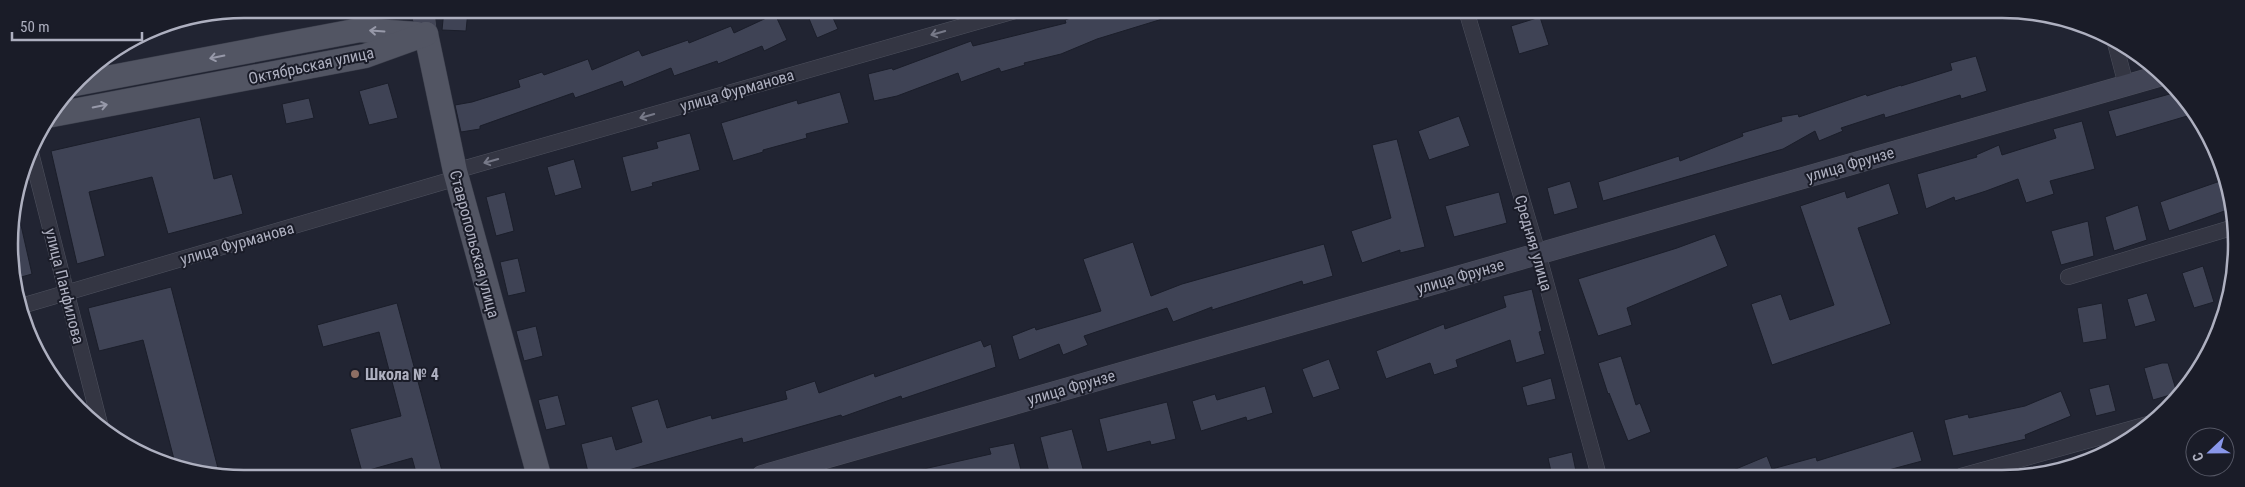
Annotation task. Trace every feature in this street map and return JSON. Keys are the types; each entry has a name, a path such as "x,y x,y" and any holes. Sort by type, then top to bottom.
{"main road":[{"name":"Октябрьская улица","path":"86,82 360,30 426,34"},
{"name":"Октябрьская улица","path":"59,114 365,56 426,34"},
{"name":"Ставропольская улица","path":"426,34 456,175 538,470"}],"street":[{"name":"Ставропольская улица","path":"424,18 426,34"},
{"name":"улица Фурманова","path":"26,305 456,175 992,18"},
{"name":"Средняя улица","path":"1468,18 1538,253 1597,470"},
{"path":"2117,50 2126,85"},
{"name":"улица Фрунзе","path":"783,470 2154,77"},
{"name":"улица Панфилова","path":"33,161 98,416"},
{"path":"2068,276 2227,229"},
{"path":"1982,470 2130,429"}],"building":[{"path":"443,18 467,18 466,31 442,30"},
{"path":"766,18 777,18 787,40 764,51 762,46 718,64 717,61 674,76 671,68 624,87 622,81 575,98 573,93 480,126 480,129 461,132 455,105 472,102 520,87 518,80 542,72 544,75 588,59 592,70 639,50 642,56 688,40 689,43 731,26 734,33"},
{"path":"809,18 833,18 838,29 817,38"},
{"path":"1071,18 1166,18 1097,39 1061,54 1024,63 1025,65 1001,72 999,68 961,82 958,73 897,96 874,101 868,74 892,68 893,70 971,41 973,46 1066,23 1065,20"},
{"path":"1540,18 1549,45 1519,54 1511,26"},
{"path":"1976,56 1987,91 1961,99 1960,95 1885,118 1884,114 1841,128 1843,131 1819,141 1815,131 1783,149 1603,201 1598,182 1679,156 1680,161 1743,136 1742,133 1782,121 1781,117 1798,114 1799,117 1866,94 1867,96 1901,86 1952,70 1950,63"},
{"path":"388,83 398,118 369,125 359,91"},
{"path":"840,92 849,123 806,134 807,138 763,150 763,152 733,161 721,123 797,100 798,104"},
{"path":"2171,94 2188,116 2116,137 2108,111"},
{"path":"309,98 314,118 286,124 282,104"},
{"path":"1459,116 1470,146 1429,160 1418,131"},
{"path":"200,117 214,179 232,174 243,214 168,234 152,177 89,192 105,256 77,264 51,151"},
{"path":"2082,121 2095,169 2050,181 2054,194 2026,203 2018,179 1955,201 1954,197 1926,209 1917,174 1977,157 1976,155 1999,145 2002,155 2056,138 2053,129"},
{"path":"690,133 700,170 652,183 653,186 631,192 622,157 658,148 656,142"},
{"path":"1397,139 1425,247 1400,253 1400,250 1362,263 1351,231 1391,218 1372,145"},
{"path":"574,159 582,188 555,196 547,167"},
{"path":"1570,181 1578,208 1554,215 1547,188"},
{"path":"2219,181 2225,211 2169,231 2160,202"},
{"path":"1889,183 1899,214 1858,228 1891,324 1772,365 1751,304 1781,294 1790,320 1834,305 1800,206 1845,191 1847,198"},
{"path":"505,192 514,231 496,236 486,197"},
{"path":"1499,192 1507,223 1454,237 1445,206"},
{"path":"2138,205 2147,240 2114,251 2105,217"},
{"path":"19,216 32,274 20,277 18,258"},
{"path":"2088,221 2094,256 2061,265 2051,231"},
{"path":"1715,234 1728,266 1627,308 1632,325 1598,336 1578,279"},
{"path":"1133,242 1151,296 1182,284 1324,244 1333,276 1303,285 1302,281 1212,310 1212,307 1173,322 1167,308 1084,336 1088,345 1063,355 1059,344 1019,360 1012,336 1035,327 1036,330 1101,311 1083,259"},
{"path":"518,258 526,292 508,296 500,262"},
{"path":"2203,266 2214,302 2194,308 2182,273"},
{"path":"171,287 218,468 174,459 143,340 99,351 88,308"},
{"path":"1532,289 1542,331 1539,332 1545,354 1516,363 1510,340 1456,360 1458,367 1434,375 1430,363 1386,379 1376,351 1444,324 1445,329 1506,307 1503,296"},
{"path":"2147,293 2156,321 2135,327 2127,299"},
{"path":"397,303 442,470 415,470 412,458 369,470 361,470 350,429 401,416 379,332 323,347 317,325"},
{"path":"2102,303 2107,339 2083,343 2077,308"},
{"path":"536,326 543,356 524,361 516,331"},
{"path":"981,340 984,347 991,344 996,367 902,399 901,396 842,417 841,415 743,443 742,438 628,470 588,470 581,444 612,436 616,450 642,442 631,407 658,399 667,428 711,415 712,419 787,399 785,391 815,381 819,393 874,373 875,377"},
{"path":"1621,356 1636,405 1640,403 1651,432 1628,441 1608,394 1598,363"},
{"path":"1329,359 1340,389 1313,398 1302,369"},
{"path":"2168,363 2175,388 2169,395 2153,400 2144,368"},
{"path":"1551,378 1556,399 1527,406 1522,387"},
{"path":"2109,384 2116,411 2096,416 2089,389"},
{"path":"1265,386 1273,413 1247,421 1246,417 1201,431 1192,401 1215,394 1217,400"},
{"path":"2061,391 2071,416 2025,435 2026,439 1953,456 1944,420 1968,414 1969,418 2025,406"},
{"path":"558,395 566,425 546,430 538,400"},
{"path":"1167,402 1176,439 1151,445 1150,441 1107,452 1099,419"},
{"path":"1072,429 1083,470 1048,470 1040,437"},
{"path":"1913,431 1922,461 1888,470 1733,470 1767,456 1772,469 1816,457 1817,461"},
{"path":"1014,443 1021,470 919,470 991,454 989,448"},
{"path":"1572,452 1576,470 1551,470 1548,458"}],"place":[{"name":"Школа № 4","path":"355,374"}]}
